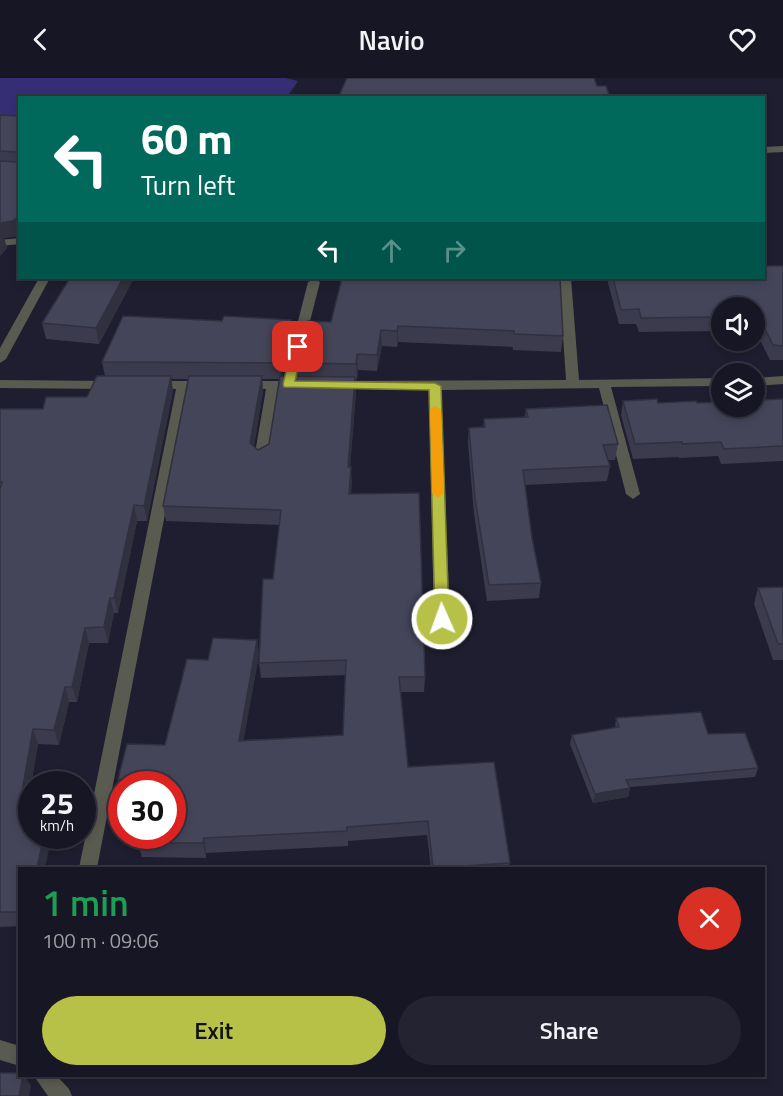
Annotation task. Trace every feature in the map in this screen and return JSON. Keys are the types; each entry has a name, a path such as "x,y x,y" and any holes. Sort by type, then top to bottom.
{"street":[{"path":"765,150 783,150"},
{"path":"0,243 18,241"},
{"path":"0,359 43,279"},
{"path":"565,279 573,384"},
{"path":"288,384 314,282"},
{"path":"765,381 783,380"},
{"path":"0,384 435,386 711,382"},
{"path":"604,384 633,494"},
{"path":"261,459 273,385"},
{"path":"88,867 183,386"},
{"path":"435,386 442,619"},
{"path":"0,1050 18,1055"},
{"path":"46,1077 62,1096"}],"shaded area":[{"path":"0,78 285,78 298,81 288,96 18,96 18,126 0,124"}],"building":[{"path":"347,78 594,78 597,86 606,86 609,96 339,96"},
{"path":"0,115 18,116 18,153 0,151"},
{"path":"18,158 18,219 0,223 0,161 17,162"},
{"path":"765,266 783,266 783,346 773,345 765,329 765,297 711,297 711,317 641,318 639,309 621,310 613,279 765,279"},
{"path":"69,279 122,279 96,328 42,323"},
{"path":"342,279 560,279 563,336 514,334 514,331 398,326 397,331 381,330 377,355 357,354 356,364 297,363 308,321 331,322"},
{"path":"123,316 222,321 224,316 291,320 280,363 102,362"},
{"path":"97,376 171,376 144,506 134,505 114,598 110,598 104,627 85,628 72,687 65,687 54,730 33,729 26,771 18,771 18,849 41,849 37,867 18,867 18,912 0,912 0,489 2,482 0,482 0,409 43,409 46,397 87,397"},
{"path":"189,376 262,376 250,443 258,450 269,444 280,376 355,377 348,467 351,467 349,494 419,493 425,677 399,677 408,767 494,762 510,863 433,867 428,821 347,827 347,831 204,838 203,843 186,843 186,771 120,771 127,744 165,745 187,659 208,660 213,638 257,640 239,741 343,735 346,660 259,663 263,579 273,579 281,510 163,506"},
{"path":"657,399 658,403 711,402 711,417 765,417 765,400 783,399 783,446 724,449 721,442 635,444 623,401"},
{"path":"607,405 618,444 603,445 610,466 523,470 532,538 541,583 489,585 475,498 469,428 485,427 484,419 528,417 526,409"},
{"path":"783,587 783,644 778,644 758,588"},
{"path":"701,712 708,734 745,733 758,768 626,780 630,788 595,794 572,735 619,727 616,718"},
{"path":"0,1073 18,1073 18,1077 23,1077 19,1096 0,1096"}],"slow traffic":[{"path":"435,410 438,493"}],"route":[{"path":"298,347 288,384 435,386 442,619"}]}
